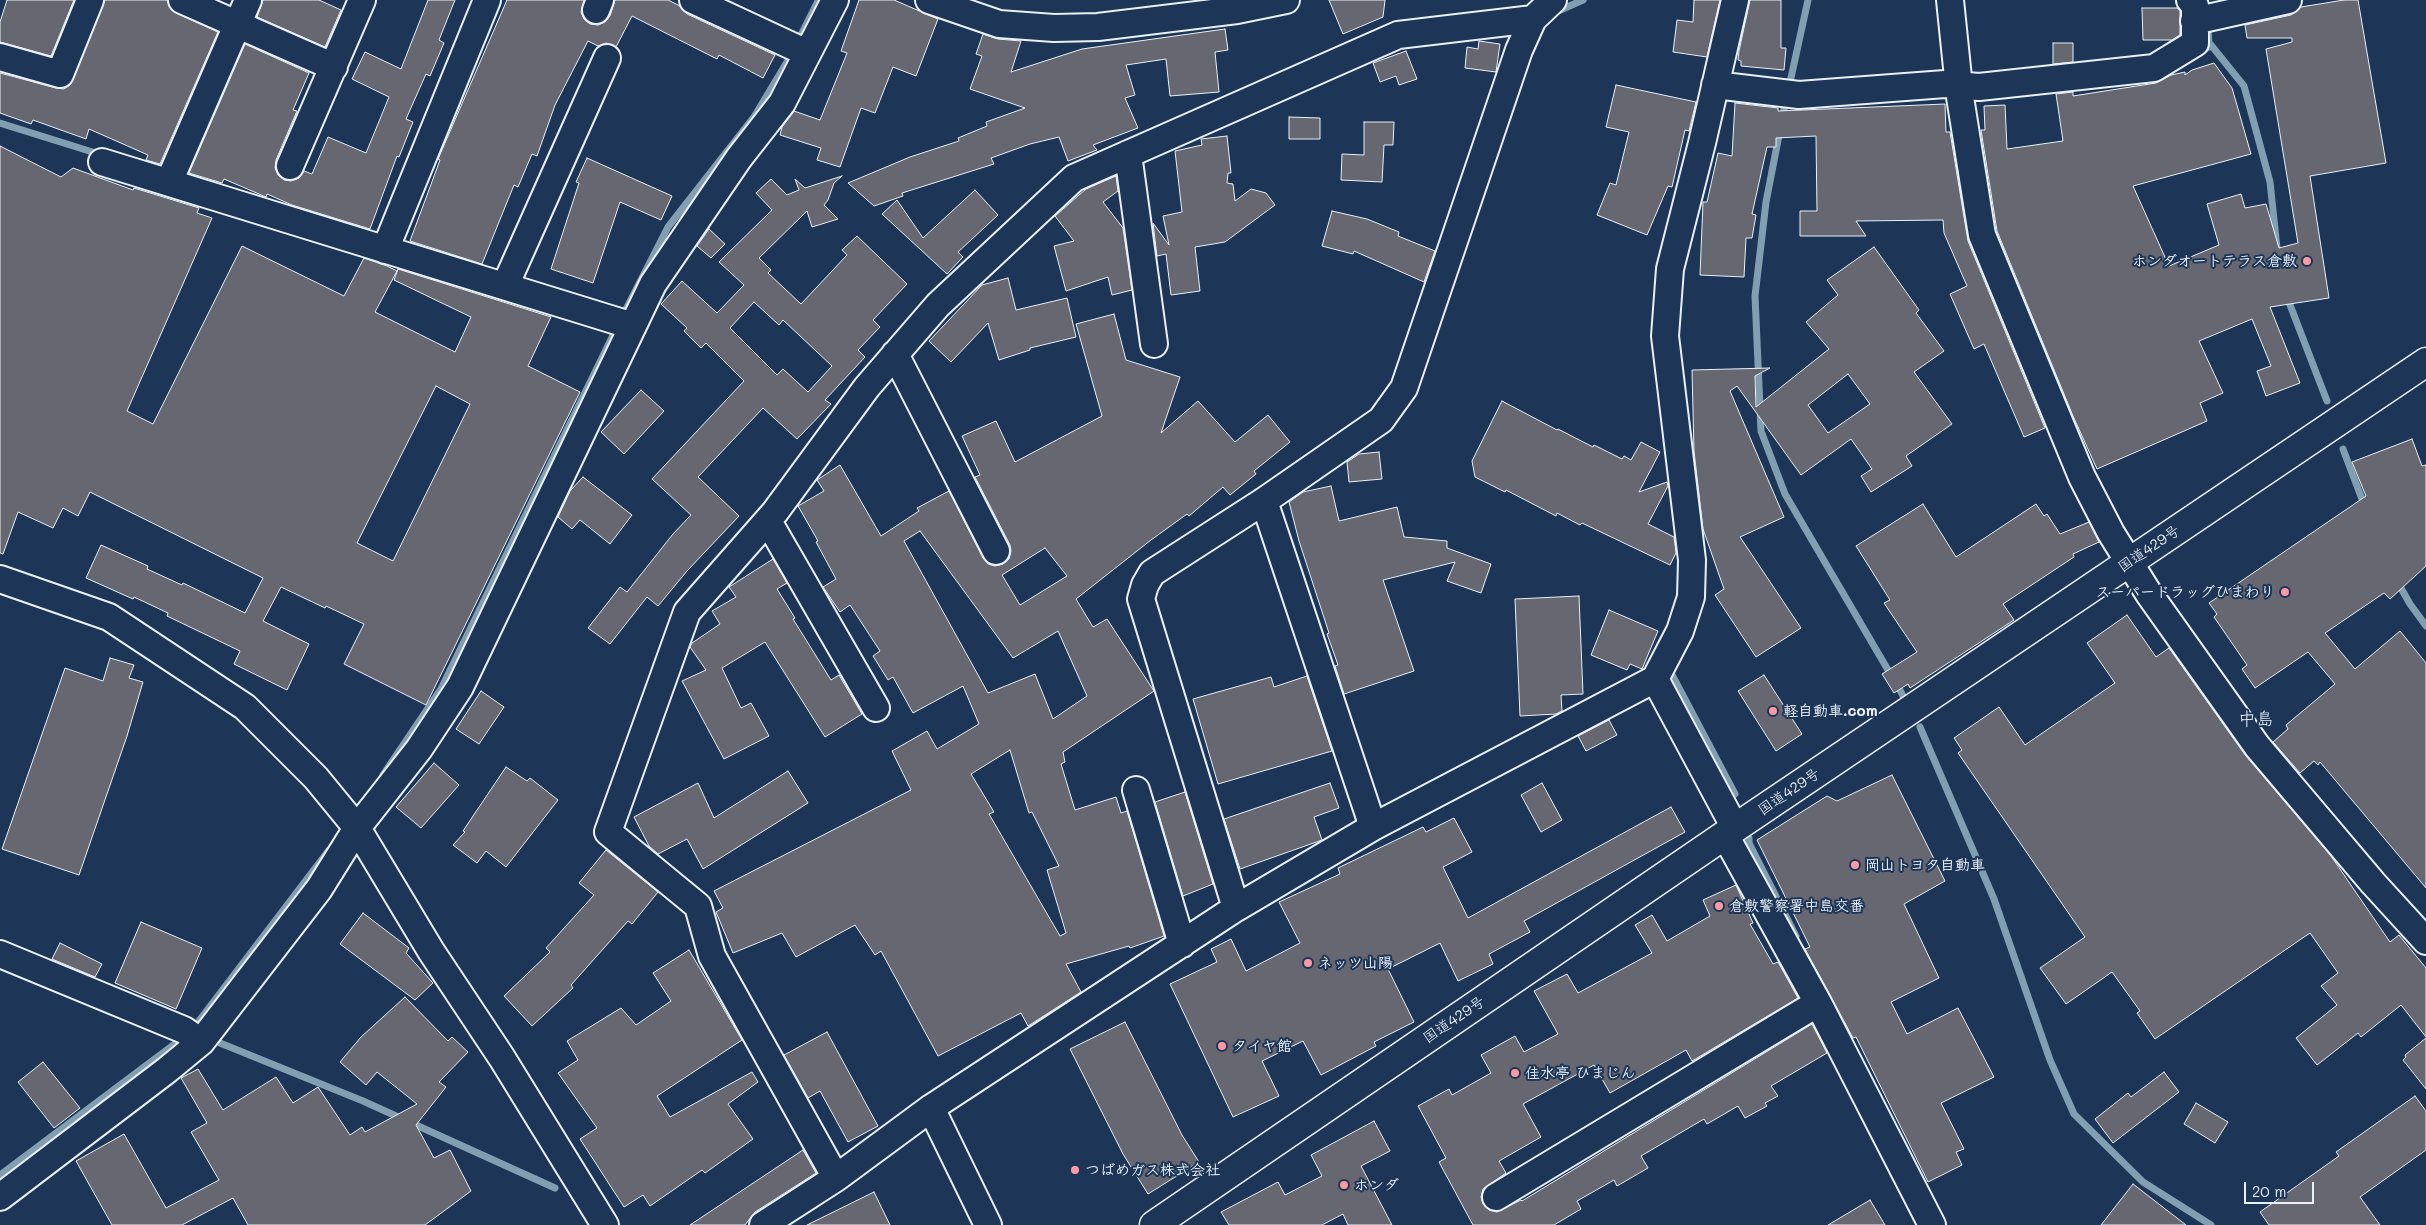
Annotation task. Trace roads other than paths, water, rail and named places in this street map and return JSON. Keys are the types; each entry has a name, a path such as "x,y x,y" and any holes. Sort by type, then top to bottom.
{"highway":[{"name":"国道429号","path":"1154,1225 1730,832 2426,362"}],"street":[{"path":"0,57 60,74 90,0"},
{"path":"182,0 237,26 334,67"},
{"path":"170,180 248,0"},
{"path":"290,166 362,0"},
{"path":"385,250 487,0"},
{"path":"692,0 799,50"},
{"path":"0,1197 167,1070 192,1036 319,889 357,828 419,749 460,687 653,284 739,158 782,103 799,50 835,0"},
{"path":"929,0 962,5 999,24 1054,28 1098,27 1237,10 1286,0"},
{"path":"1236,908 1141,599 1145,585 1152,572 1264,501 1381,420 1404,388 1519,50 1533,19 1553,0"},
{"path":"763,1225 836,1178 932,1108 1236,908 1373,827 1655,679 1680,631 1691,597 1692,560 1666,336 1670,269 1735,0"},
{"path":"1950,0 1959,92 1982,235 2082,477 2111,533 2149,594 2258,746 2373,883 2426,941"},
{"path":"1716,84 1787,94 1945,84 1959,92 1979,87 2154,68 2195,43 2192,10 2288,0"},
{"path":"836,1178 712,956 698,906 608,832 687,612 768,521 866,387 938,305 1074,178 1398,35 1533,19"},
{"path":"505,286 606,58"},
{"path":"1128,154 1154,344"},
{"path":"102,162 170,180 385,250 633,326"},
{"path":"895,354 996,551"},
{"path":"1264,501 1373,827"},
{"path":"768,521 876,708"},
{"path":"0,579 109,617 245,707 316,778 357,828 431,951 502,1058 605,1225"},
{"path":"1655,679 1730,832 1932,1225"},
{"path":"1136,790 1182,944"},
{"path":"0,954 192,1036"},
{"path":"1496,1197 1818,1003"},
{"path":"932,1108 988,1225"}],"waterway":[{"path":"1556,12 1583,0"},
{"path":"1782,119 1808,0"},
{"path":"797,43 818,1"},
{"path":"2208,25 2209,47"},
{"path":"2200,53 2211,45 2244,86 2270,182 2277,248"},
{"path":"622,317 668,227 754,117 793,52"},
{"path":"0,123 102,155"},
{"path":"1780,130 1766,202 1755,296 1761,431 1785,494 1888,670"},
{"path":"2287,297 2327,401"},
{"path":"383,775 441,689 616,329"},
{"path":"2343,449 2365,507"},
{"path":"2397,581 2410,604 2426,626"},
{"path":"1670,671 1735,794"},
{"path":"1900,690 1904,698"},
{"path":"1920,727 1994,899 2050,1060 2074,1114 2143,1182 2211,1225"},
{"path":"1749,838 1749,843 1796,936"},
{"path":"192,1030 329,850"},
{"path":"0,1175 184,1037"},
{"path":"220,1043 363,1101 555,1188"}],"place":[{"name":"ホンダオートテラス倉敷","path":"2307,261"},
{"name":"スーパードラッグひまわり","path":"2285,592"},
{"name":"軽自動車.com","path":"1773,711"},
{"name":"岡山トヨタ自動車","path":"1855,865"},
{"name":"倉敷警察署中島交番","path":"1719,906"},
{"name":"ネッツ山陽","path":"1308,963"},
{"name":"タイヤ館","path":"1222,1046"},
{"name":"佳水亭 ひまじん","path":"1515,1073"},
{"name":"つばめガス株式会社","path":"1075,1170"},
{"name":"ホンダ","path":"1344,1185"}],"district":[{"name":"中島","path":"2256,719"}]}
